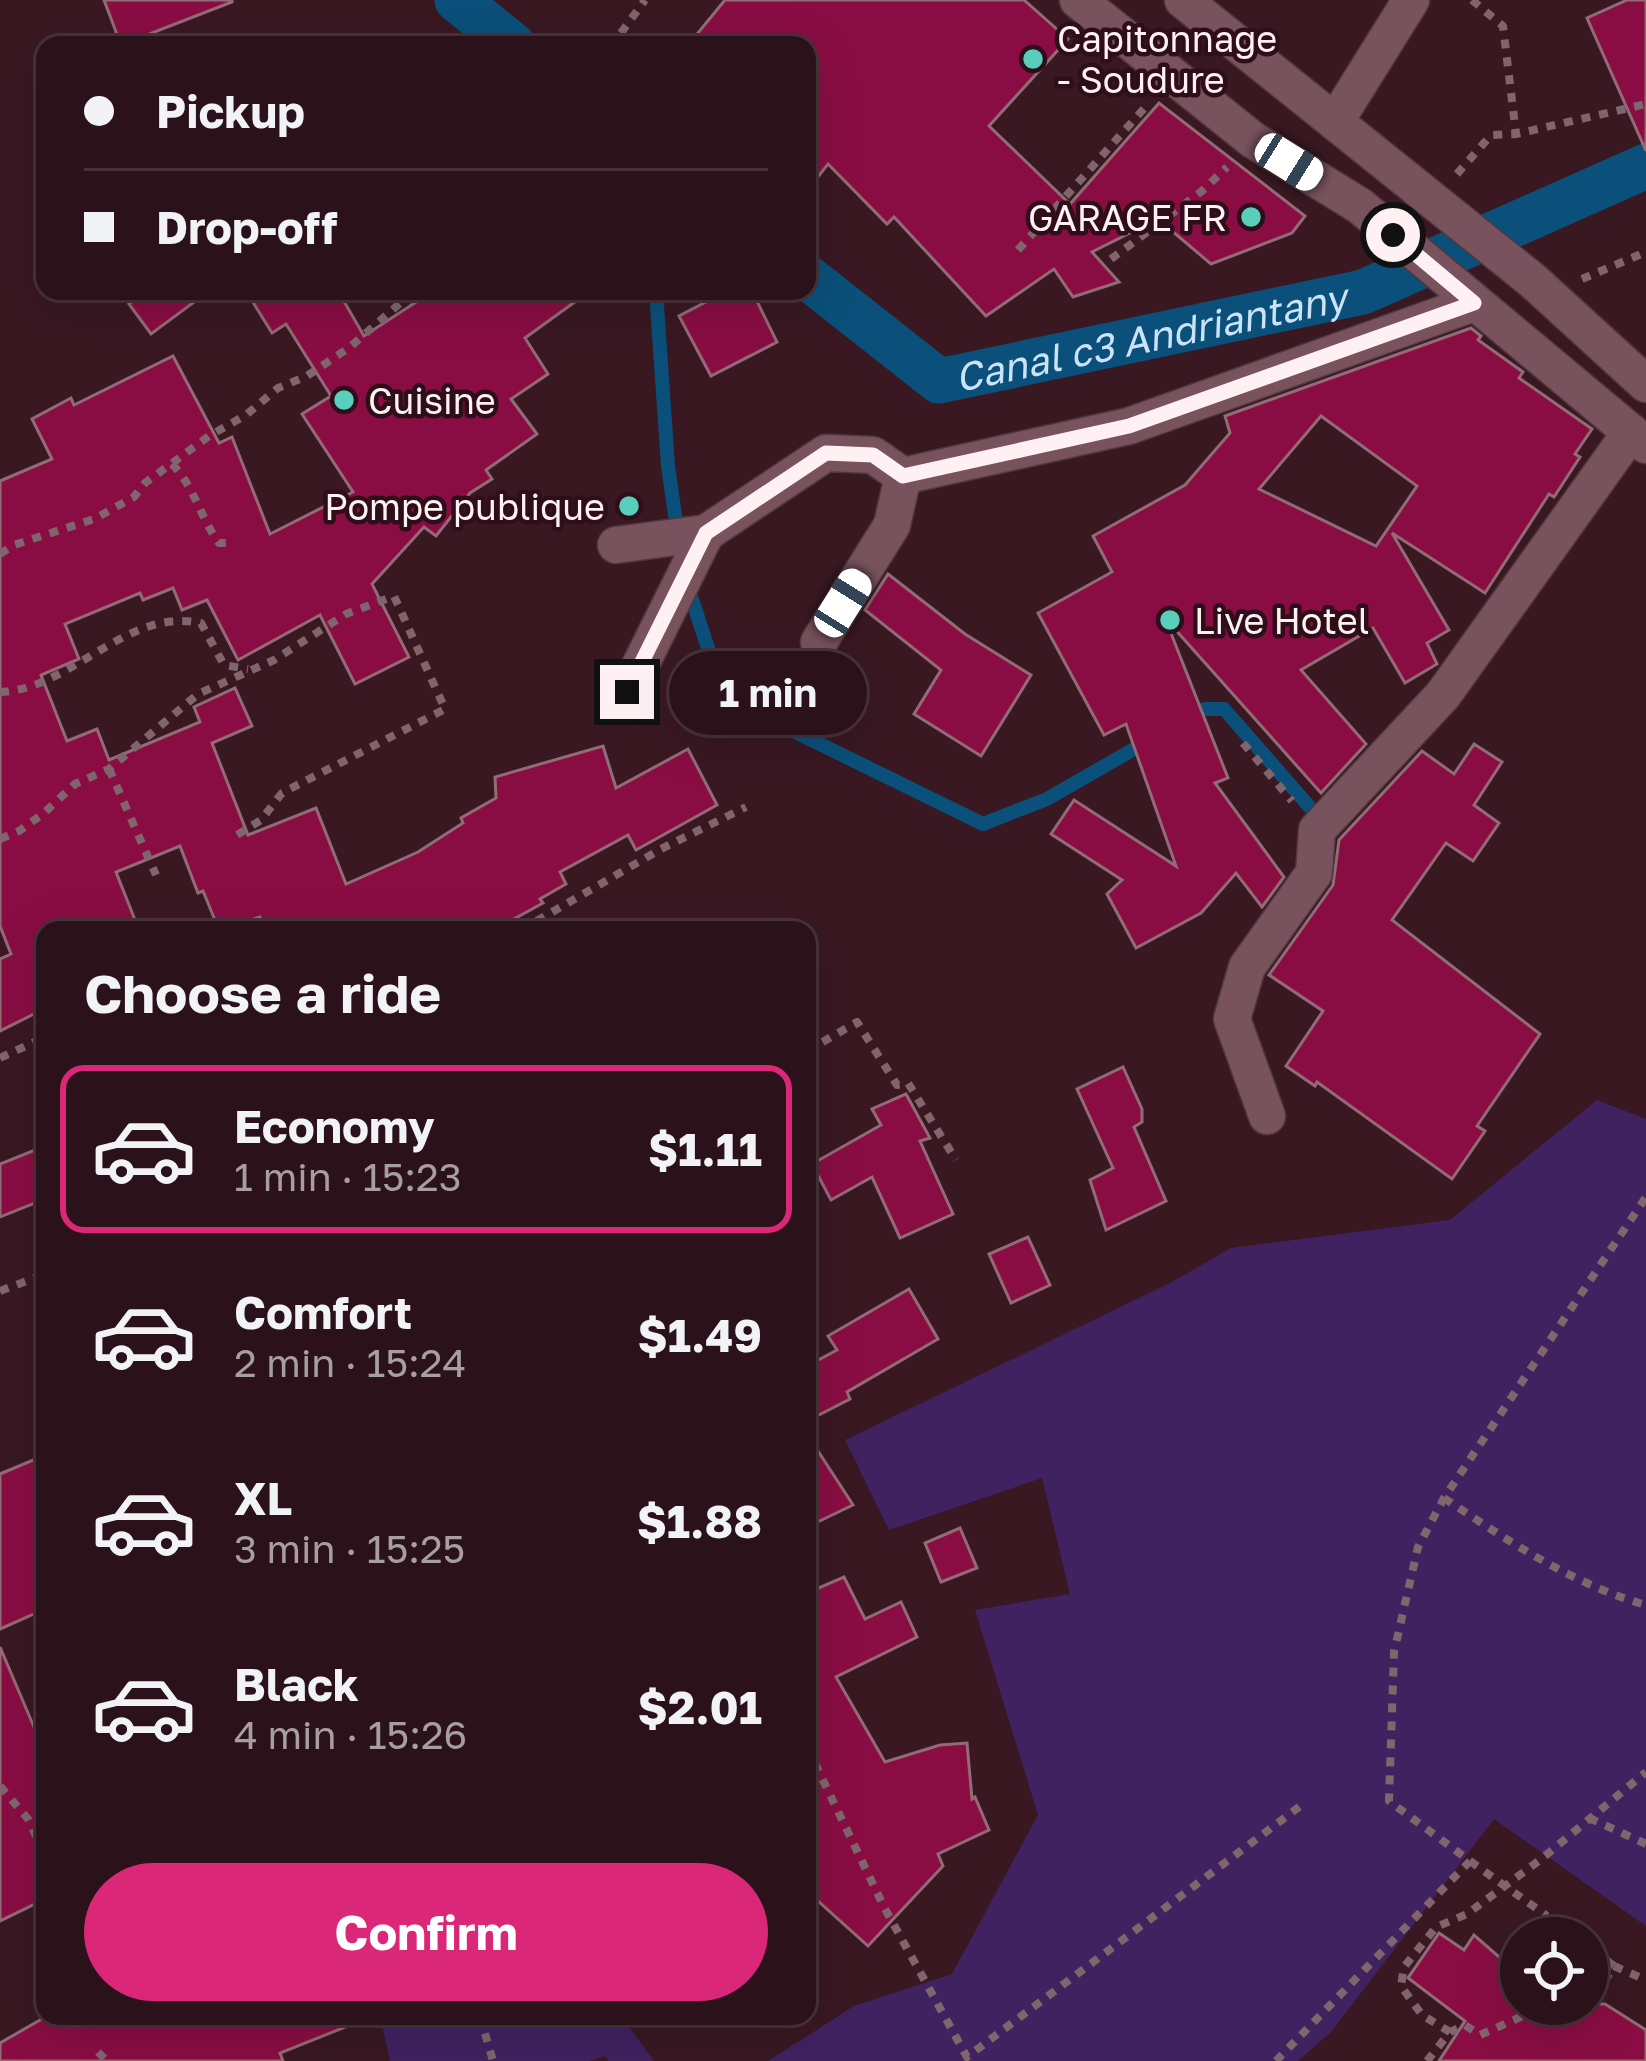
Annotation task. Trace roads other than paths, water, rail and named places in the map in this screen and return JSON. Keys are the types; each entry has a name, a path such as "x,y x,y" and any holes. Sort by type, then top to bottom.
{"street":[{"path":"1078,0 1253,140 1360,206 1639,439 1443,695 1317,830 1314,873 1246,968 1232,1019 1268,1116"},
{"path":"1183,0 1226,13 1335,122 1540,287 1646,384"},
{"path":"1335,122 1411,0"},
{"path":"632,543 698,539 826,453 873,455 903,476 1129,426 1466,297"},
{"path":"819,641 892,525 903,476"},
{"path":"627,692 698,539"}],"waterway":[{"name":"Canal c3 Andriantany","path":"457,0 502,36"},
{"name":"Canal c3 Andriantany","path":"816,284 939,381 1363,292 1646,166"},
{"path":"657,300 668,466 678,536"},
{"path":"688,587 724,697 983,824 1047,799 1148,741"},
{"path":"1188,718 1204,709 1224,709 1314,812"}],"place":[{"name":"Capitonnage - Soudure","path":"1033,59"},
{"name":"GARAGE FR","path":"1251,217"},
{"name":"Cuisine","path":"344,400"},
{"name":"Pompe publique","path":"629,506"},
{"name":"Live Hotel","path":"1170,620"}]}
